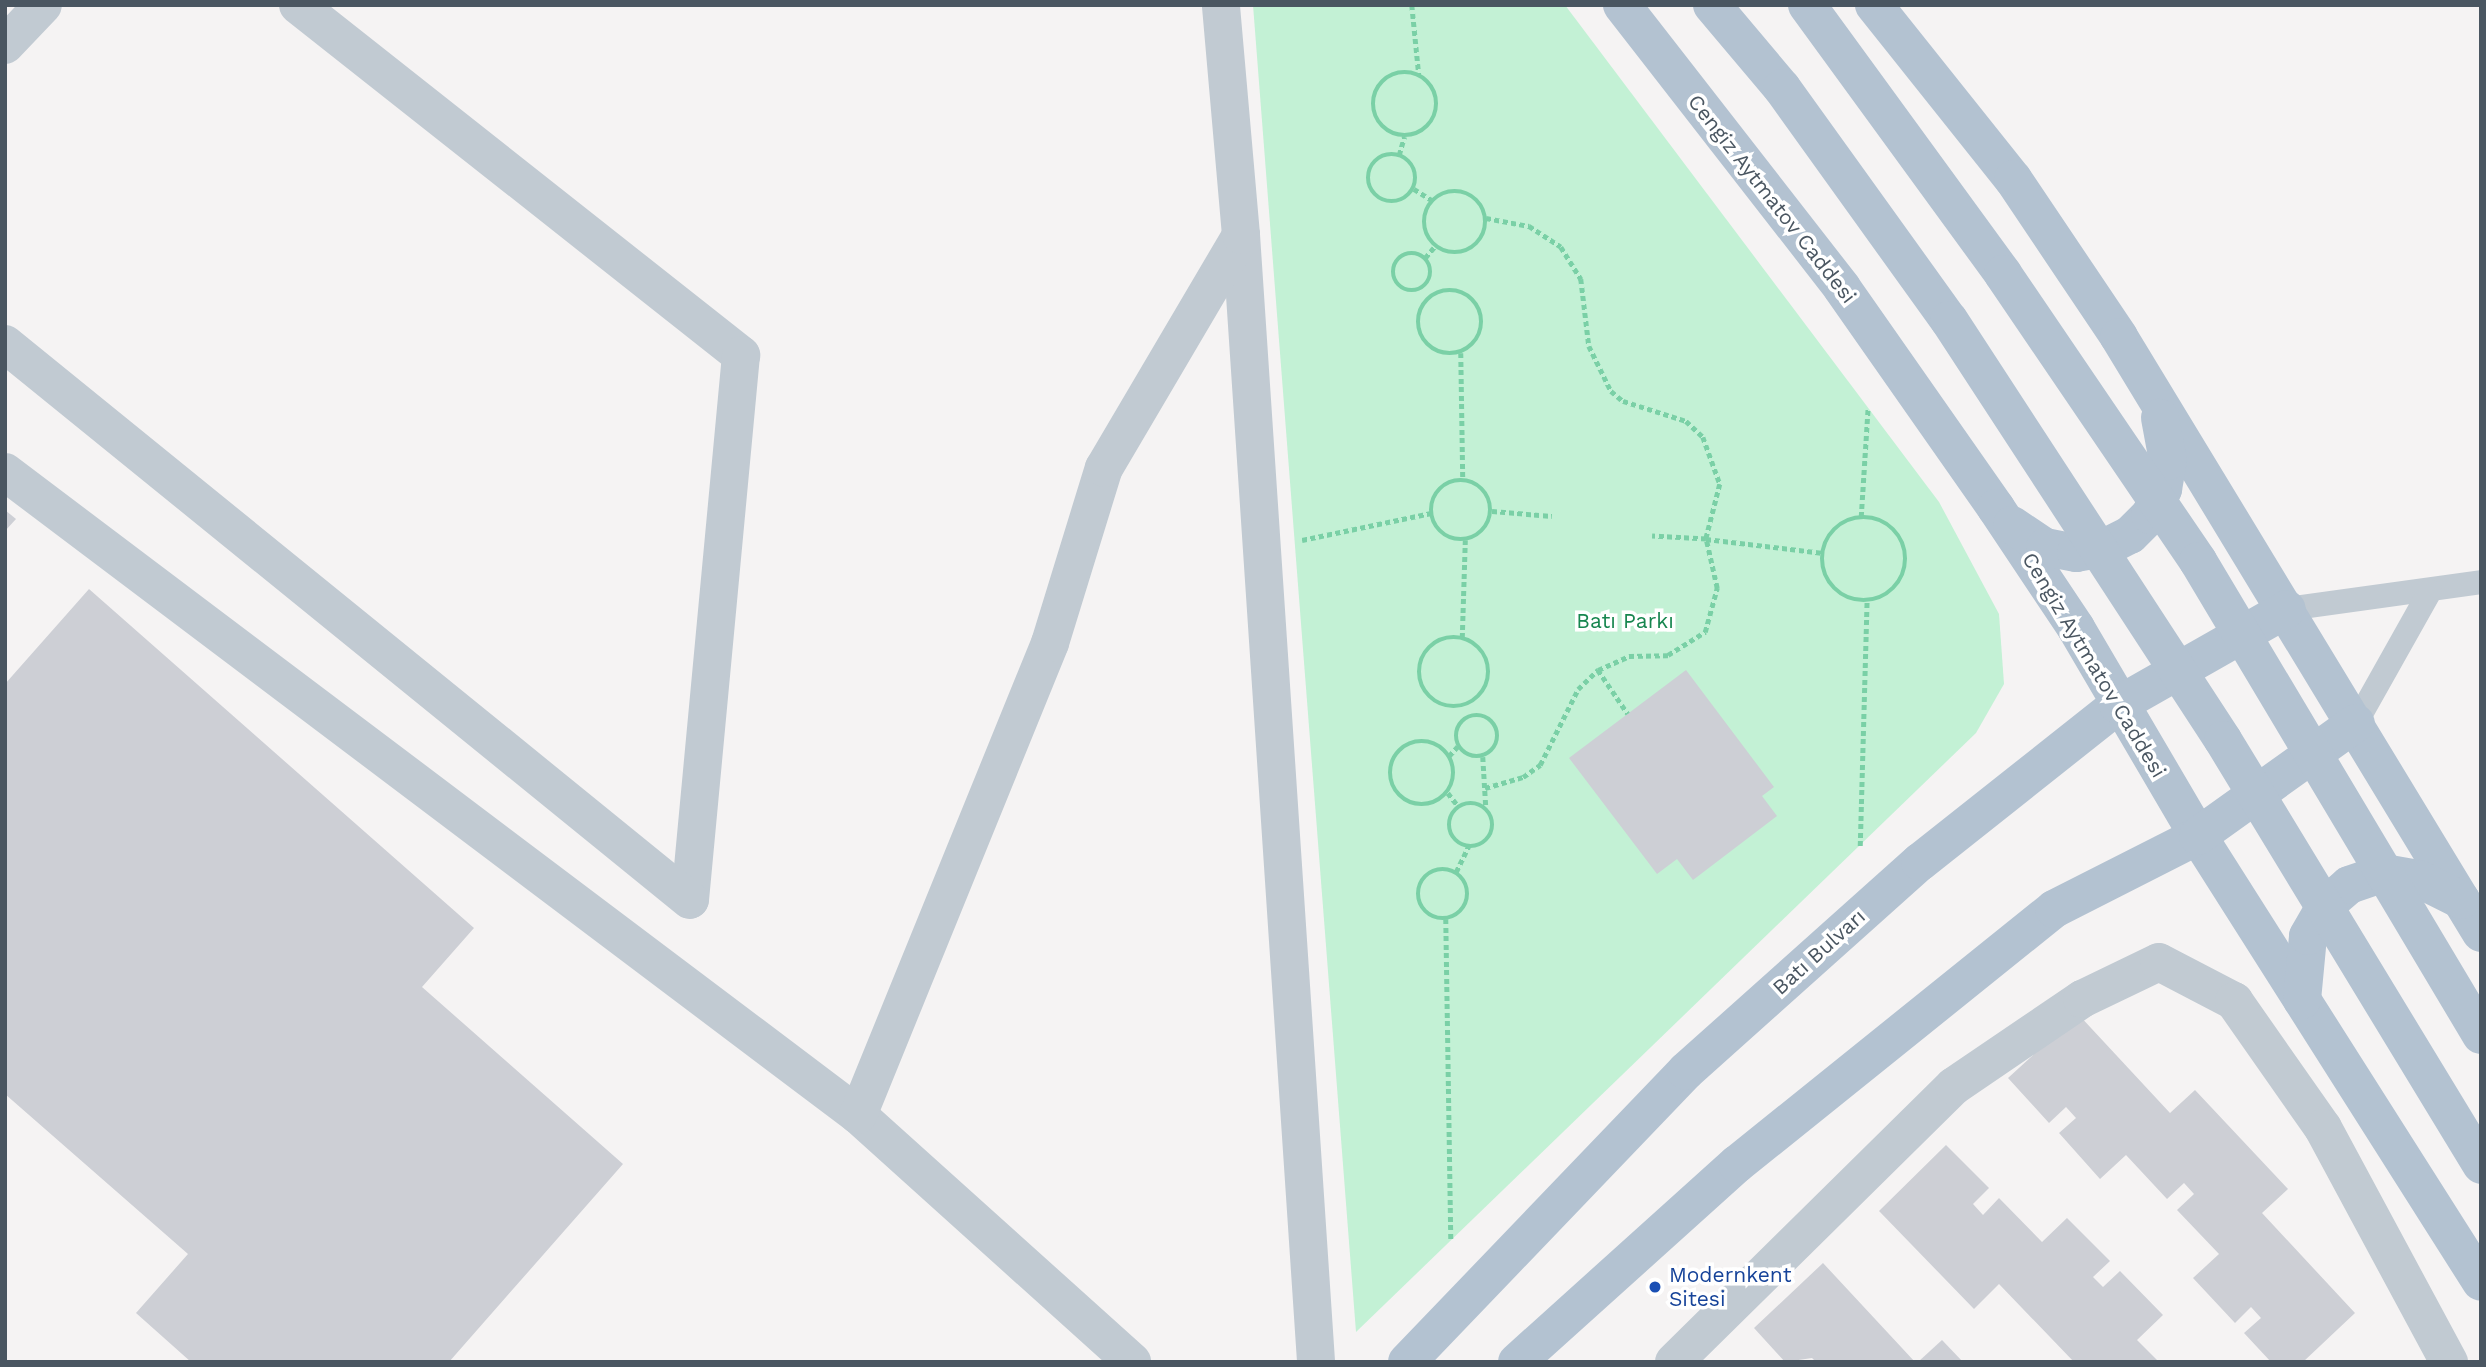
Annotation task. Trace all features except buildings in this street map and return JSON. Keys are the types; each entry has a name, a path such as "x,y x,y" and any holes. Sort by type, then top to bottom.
{"main road":[{"name":"Cengiz Aytmatov Caddesi","path":"1622,5 1842,288 1996,509 2076,628 2118,705 2198,836 2481,1282"},
{"path":"1712,5 1783,88 1949,320 2223,740 2481,1165"},
{"path":"1807,5 2003,274 2198,561 2481,1035"},
{"path":"1874,5 2013,179 2153,393 2287,609 2481,933"},
{"path":"1996,509 2019,531 2045,547 2076,553 2104,548 2130,535 2154,506 2168,461 2153,393"},
{"name":"Batı Bulvarı","path":"1407,1362 1686,1071 1920,862 2118,705 2287,609"},
{"path":"1517,1362 1737,1164 2054,909 2198,836 2356,723"},
{"path":"2302,1000 2308,936 2326,905 2349,885 2384,873 2419,879 2461,900"}],"street":[{"path":"5,46 43,5"},
{"path":"5,344 690,900 741,355 298,5"},
{"path":"1221,5 1241,235 1316,1362"},
{"path":"858,1115 1050,643 1104,468 1241,235"},
{"path":"5,472 858,1115 1132,1362"},
{"path":"1674,1362 1954,1086 2082,999 2159,962 2234,1002 2323,1128 2449,1362"}],"lane":[{"path":"2287,609 2481,582"},
{"path":"2356,723 2430,591"}],"path":[{"path":"1412,5 1419,75"},
{"path":"1399,72 1419,75 1434,90 1436,112 1424,130 1404,136 1377,122 1375,91 1399,72"},
{"path":"1399,155 1404,136"},
{"path":"1385,155 1399,155 1413,165 1414,189 1394,202 1378,198 1369,186 1372,164 1385,155"},
{"path":"1414,189 1433,201"},
{"path":"1461,192 1478,202 1486,218 1485,232 1473,248 1454,254 1435,246 1425,229 1433,201 1461,192"},
{"path":"1485,788 1523,777 1541,765 1578,689 1598,670 1629,656 1668,655 1705,632 1717,588 1706,539 1720,484 1716,461 1703,437 1686,421 1623,401 1611,391 1588,346 1581,279 1561,247 1529,226 1486,218"},
{"path":"1425,258 1435,246"},
{"path":"1414,253 1425,258 1431,268 1425,286 1414,292 1402,289 1393,272 1401,256 1414,253"},
{"path":"1425,286 1433,294"},
{"path":"1442,290 1464,292 1479,307 1483,318 1478,339 1461,353 1440,353 1423,340 1417,320 1425,301 1442,290"},
{"path":"1461,353 1463,479"},
{"path":"1861,517 1868,407"},
{"path":"1463,479 1480,486 1492,512 1485,529 1465,540 1440,532 1431,513 1432,502 1443,485 1463,479"},
{"path":"1492,512 1552,516"},
{"path":"1295,541 1431,513"},
{"path":"1861,517 1884,521 1896,530 1907,558 1900,583 1890,593 1867,601 1852,600 1830,585 1824,573 1823,553 1830,533 1841,523 1861,517"},
{"path":"1652,536 1706,539 1823,553"},
{"path":"1462,638 1465,540"},
{"path":"1860,846 1867,601"},
{"path":"1462,638 1481,650 1489,671 1482,693 1469,704 1442,706 1424,691 1419,680 1419,668 1429,648 1439,641 1462,638"},
{"path":"1598,670 1628,713"},
{"path":"1469,704 1473,715"},
{"path":"1449,756 1458,746 1459,725 1473,715 1490,719 1498,730 1494,750 1483,757 1468,756 1458,746"},
{"path":"1413,742 1434,743 1449,756 1454,775 1448,793 1432,804 1412,804 1397,792 1390,773 1396,754 1413,742"},
{"path":"1483,757 1486,808 1494,820 1492,834 1482,845 1468,847 1455,841 1448,827 1458,807 1472,802 1486,808"},
{"path":"1448,793 1458,807"},
{"path":"1456,872 1468,847"},
{"path":"1436,869 1456,872 1465,881 1468,897 1460,912 1446,919 1423,909 1418,886 1436,869"},
{"path":"1446,919 1451,1241"}],"green space":[{"name":"Batı Parkı","path":"1253,5 1565,5 1939,502 1999,614 2004,684 1976,733 1356,1332"}],"place":[{"name":"Modernkent Sitesi","path":"1655,1287"}]}
